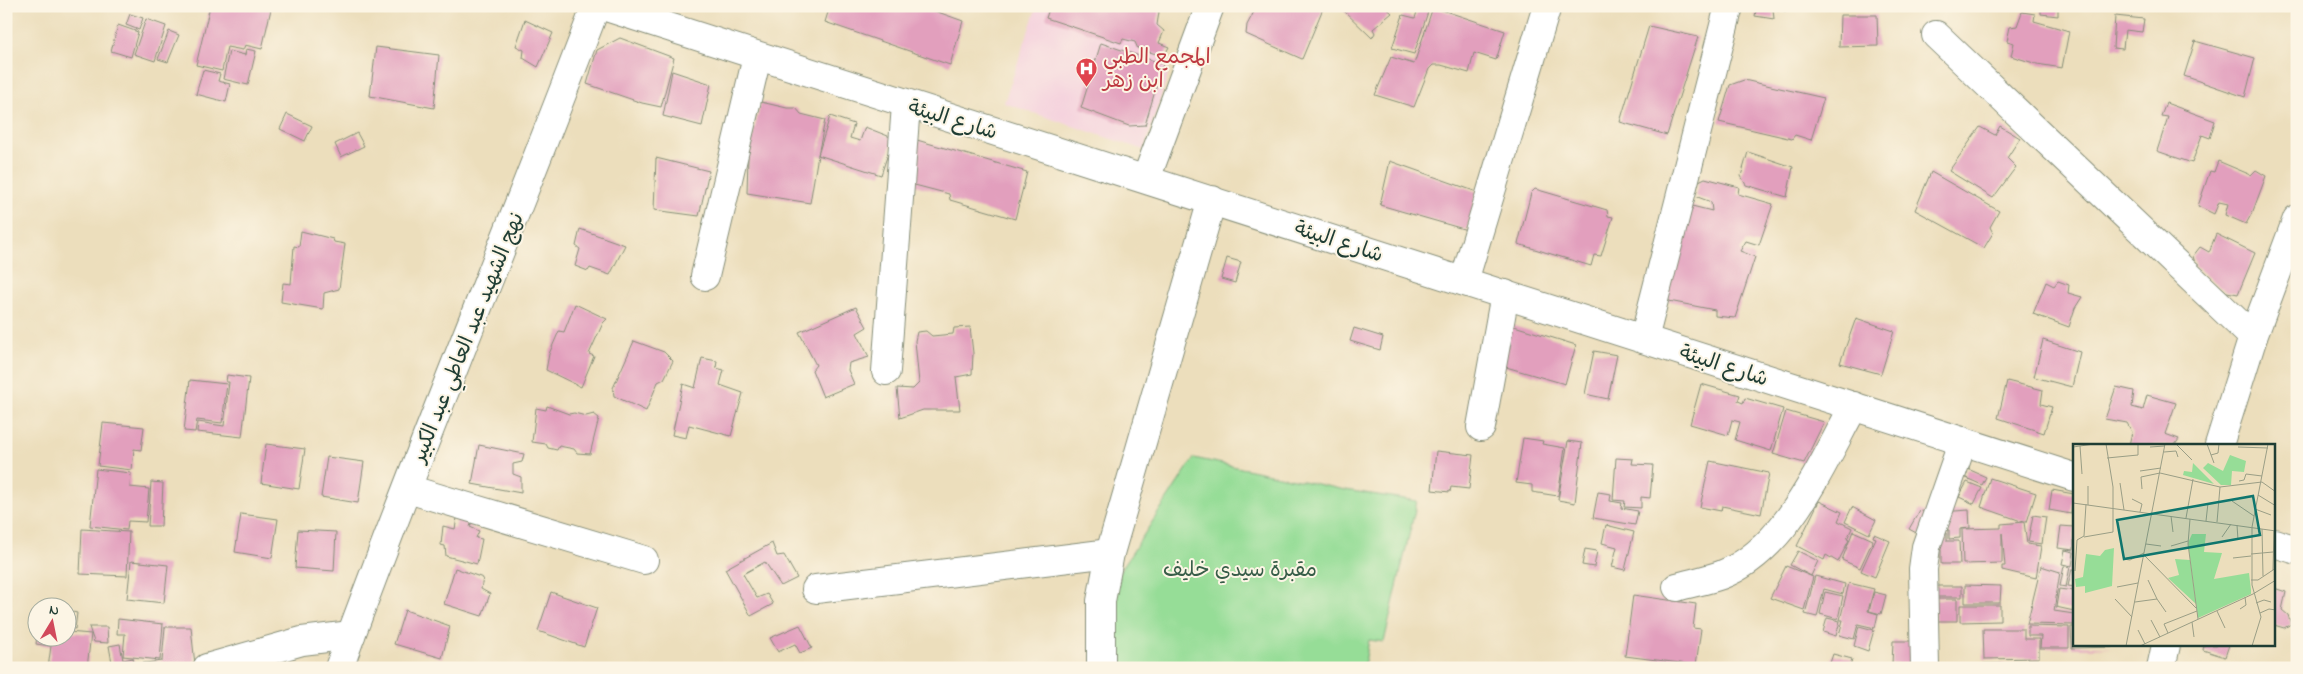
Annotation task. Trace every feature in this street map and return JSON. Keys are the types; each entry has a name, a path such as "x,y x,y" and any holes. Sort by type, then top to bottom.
{"street":[{"name":"نهج الشهيد عبد العاطي عبد الكبير","path":"348,656 408,489 596,6"},
{"name":"شارع البيئة","path":"603,6 906,105 1212,200 2073,477"},
{"path":"1146,179 1210,6"},
{"path":"1464,281 1547,6"},
{"path":"1644,339 1729,6"},
{"path":"1936,35 2253,336"},
{"path":"705,276 757,57"},
{"path":"886,371 906,105"},
{"path":"1101,668 1101,601 1110,553 1212,200"},
{"path":"2218,444 2253,336 2295,229"},
{"path":"1481,427 1504,294"},
{"path":"1677,587 1722,575 1754,556 1777,533 1798,508 1854,406"},
{"path":"1925,668 1923,570 1926,547 1963,441"},
{"path":"408,489 644,560"},
{"path":"2276,544 2297,550"},
{"path":"816,589 1110,553"},
{"path":"207,668 302,641 348,656"},
{"path":"2161,668 2166,646"}],"shaded area":[{"name":"المجمع الطبي ابن زهر","path":"1037,6 1164,6 1158,18 1164,31 1159,43 1169,47 1163,64 1169,71 1144,150 1004,103"}],"green space":[{"name":"مقبرة سيدي خليف","path":"1194,458 1345,490 1417,501 1384,642 1369,640 1364,668 1110,668 1109,588"}],"building":[{"path":"148,6 163,6 161,11"},
{"path":"210,6 261,6 271,9 262,49 245,45 243,50 227,47 222,71 196,65"},
{"path":"830,6 921,6 963,21 950,65 825,22"},
{"path":"1050,6 1157,6 1156,9 1159,12 1157,25 1164,31 1159,43 1169,47 1164,56 1138,49 1135,42 1123,39 1121,43 1046,18"},
{"path":"1257,6 1324,6 1302,59 1246,34 1247,25"},
{"path":"1339,6 1384,6 1392,13 1373,29 1375,33 1372,38"},
{"path":"1419,6 1430,6 1414,54 1392,48 1403,15 1415,18"},
{"path":"1757,6 1787,6 1786,11 1773,9 1774,19 1755,16"},
{"path":"2041,6 2058,6 2058,16 2041,14"},
{"path":"1433,7 1505,31 1496,60 1474,53 1469,73 1441,65 1433,65 1429,69 1414,107 1375,95 1391,57 1414,64"},
{"path":"2022,12 2035,14 2034,21 2069,31 2062,68 2037,64 2011,56 2014,43 2007,41 2010,27 2017,26"},
{"path":"130,14 143,18 139,30 126,25"},
{"path":"1840,15 1877,15 1878,46 1839,47"},
{"path":"2115,16 2144,19 2142,32 2125,30 2123,49 2113,48"},
{"path":"146,19 166,26 155,61 134,54"},
{"path":"525,20 553,33 538,67 523,58 524,50 516,46"},
{"path":"118,25 138,32 131,57 111,51"},
{"path":"1649,26 1698,37 1667,135 1620,122"},
{"path":"169,31 179,35 168,62 158,59"},
{"path":"620,38 674,58 661,107 642,103 587,84 597,50"},
{"path":"2195,41 2255,58 2245,97 2184,76"},
{"path":"1101,43 1163,64 1145,125 1129,126 1081,108"},
{"path":"376,47 439,55 434,108 370,96"},
{"path":"246,49 256,51 248,85 223,79 229,51 245,55"},
{"path":"203,70 220,74 218,81 230,84 226,102 196,94"},
{"path":"672,71 711,84 702,126 663,116"},
{"path":"1744,80 1824,98 1811,140 1795,135 1792,139 1719,122 1730,85"},
{"path":"761,102 787,108 796,108 801,114 825,120 810,203 747,193 748,156"},
{"path":"2166,103 2215,121 2210,138 2202,135 2192,163 2157,151 2168,117 2161,116"},
{"path":"287,114 312,126 305,141 280,129"},
{"path":"830,116 854,124 850,138 860,141 865,127 893,138 881,175 818,155"},
{"path":"2000,126 2020,138 2007,158 2016,167 1993,198 1949,171 1980,127 1995,135"},
{"path":"357,133 364,146 341,157 335,144"},
{"path":"917,140 1027,172 1015,219 950,200 949,194 907,183"},
{"path":"1748,152 1793,167 1787,197 1746,185 1741,176"},
{"path":"656,158 709,171 699,216 654,210"},
{"path":"1390,161 1477,192 1467,230 1380,205"},
{"path":"2218,161 2251,175 2256,170 2266,176 2246,224 2225,215 2228,204 2219,202 2214,214 2198,206 2210,171 2214,172"},
{"path":"1931,172 1999,211 1990,227 1993,233 1984,248 1915,210"},
{"path":"1705,178 1739,187 1738,194 1773,204 1759,245 1746,241 1740,251 1755,257 1735,318 1715,316 1715,310 1669,301 1666,292 1688,205 1712,211 1711,202 1695,196 1699,181"},
{"path":"1535,189 1607,210 1608,216 1613,217 1601,256 1594,255 1591,266 1518,244 1531,193"},
{"path":"580,229 625,245 610,275 590,268 588,271 575,266 580,249 576,246"},
{"path":"301,231 345,244 339,289 324,293 323,309 281,302 283,283 291,284 294,246 299,247"},
{"path":"2216,234 2255,253 2238,294 2227,292 2196,267 2193,256 2200,247 2209,252"},
{"path":"1227,258 1241,262 1235,283 1221,279"},
{"path":"2058,281 2069,285 2068,293 2082,297 2075,308 2069,327 2033,314 2046,282 2054,286"},
{"path":"575,304 607,319 603,323 589,354 594,356 581,387 546,370 549,354 559,331 564,332"},
{"path":"856,307 867,327 857,333 869,357 849,363 848,370 854,384 823,397 812,370 816,365 799,332"},
{"path":"1856,318 1894,331 1881,374 1840,363"},
{"path":"1511,325 1576,345 1565,384 1499,365"},
{"path":"970,327 973,353 972,374 956,377 960,410 923,410 900,418 897,388 913,389 919,383 915,341 917,332 926,331 932,336 953,334 954,328"},
{"path":"1354,328 1383,337 1380,350 1350,341"},
{"path":"2043,340 2080,352 2072,387 2034,377"},
{"path":"634,341 664,352 673,361 664,379 658,382 646,411 614,396 613,388"},
{"path":"1594,351 1617,355 1608,399 1585,394"},
{"path":"702,358 717,361 716,368 724,370 720,385 743,393 731,436 689,425 686,438 672,435 683,384 695,388"},
{"path":"227,375 249,378 242,437 197,432 198,422 224,426 229,382 226,382"},
{"path":"190,380 227,384 222,423 197,420 195,432 184,431"},
{"path":"2007,381 2043,390 2041,404 2052,407 2044,433 1998,418"},
{"path":"1701,384 1740,395 1738,401 1743,403 1745,398 1783,409 1771,451 1735,440 1740,422 1732,420 1728,435 1690,424"},
{"path":"2116,387 2134,391 2132,407 2143,410 2147,395 2176,403 2165,434 2179,439 2176,444 2129,444 2132,432 2127,423 2105,419"},
{"path":"547,406 569,414 574,413 586,416 594,414 599,418 590,454 577,453 574,449 559,446 557,450 548,448 546,444 532,442 536,408 546,410"},
{"path":"1786,411 1824,422 1804,463 1773,454"},
{"path":"103,423 144,427 141,450 134,449 132,470 98,466"},
{"path":"1523,438 1543,441 1542,444 1565,448 1558,496 1532,492 1532,485 1516,483"},
{"path":"1568,441 1582,443 1575,503 1558,500"},
{"path":"266,444 305,449 299,489 261,483"},
{"path":"479,445 524,454 522,462 513,464 513,474 521,477 521,493 472,484"},
{"path":"1436,451 1473,455 1469,489 1451,487 1450,492 1432,490"},
{"path":"327,457 364,462 358,503 321,497"},
{"path":"1616,458 1633,459 1632,464 1653,465 1650,498 1641,497 1641,508 1624,507 1625,501 1613,500"},
{"path":"1710,461 1769,473 1761,514 1722,506 1721,511 1700,507"},
{"path":"96,469 131,473 130,487 149,489 146,522 128,521 127,530 90,526"},
{"path":"1968,469 1986,477 1982,485 1964,477"},
{"path":"1990,478 2036,493 2027,522 1981,507"},
{"path":"151,482 163,483 161,526 148,526"},
{"path":"1967,482 1982,488 1974,504 1959,497"},
{"path":"2052,490 2073,494 2071,514 2049,510"},
{"path":"1598,492 1611,494 1610,501 1622,503 1621,508 1638,511 1635,525 1593,518"},
{"path":"1819,501 1842,512 1838,521 1852,528 1847,539 1849,540 1838,562 1826,555 1824,560 1797,546"},
{"path":"1852,507 1876,520 1869,534 1845,522"},
{"path":"1920,510 1931,516 1920,535 1909,529"},
{"path":"1969,510 1970,528 1960,529 1960,538 1949,539 1949,530 1942,530 1941,512"},
{"path":"241,514 278,519 272,558 235,552"},
{"path":"2033,515 2046,517 2042,544 2028,542"},
{"path":"457,518 472,521 470,527 479,531 476,538 482,539 477,564 446,556 445,546 441,545 443,526 455,529"},
{"path":"2024,522 2027,544 2041,546 2036,578 2002,570 2002,566 2005,566 2002,533 2002,563 1963,564 1962,529 2001,528 2001,524"},
{"path":"1606,525 1634,532 1625,570 1612,567 1617,547 1602,543"},
{"path":"2061,526 2073,527 2073,550 2058,548"},
{"path":"82,529 129,532 127,576 80,574"},
{"path":"298,530 336,532 334,571 295,568"},
{"path":"1853,531 1873,540 1860,568 1842,560"},
{"path":"1947,533 1947,541 1959,541 1960,564 1941,564 1941,549 1937,549 1936,534"},
{"path":"1874,534 1890,541 1875,577 1861,571 1876,538 1873,537"},
{"path":"772,543 777,556 784,555 797,578 781,586 765,562 743,574 757,598 767,594 773,604 751,616 725,569"},
{"path":"1585,549 1597,551 1594,567 1582,565"},
{"path":"2065,550 2073,552 2072,566 2062,564"},
{"path":"1798,551 1818,561 1811,576 1790,565"},
{"path":"131,561 168,565 164,603 127,599"},
{"path":"1786,566 1813,577 1804,610 1770,598"},
{"path":"2041,566 2060,572 2054,611 2073,614 2073,625 2027,624"},
{"path":"2064,566 2070,567 2066,587 2060,586"},
{"path":"455,568 483,578 481,589 490,594 482,616 444,604"},
{"path":"2072,569 2073,569 2073,587 2068,586"},
{"path":"1815,576 1845,584 1843,594 1824,589 1817,617 1805,614"},
{"path":"1849,583 1874,589 1868,611 1878,614 1875,628 1858,624 1854,639 1839,635 1843,620 1840,620"},
{"path":"1965,585 2001,586 2000,603 1965,603"},
{"path":"1935,586 1962,586 1962,597 1934,597"},
{"path":"2059,589 2073,591 2073,611 2056,607"},
{"path":"2276,589 2286,592 2282,610 2288,615 2291,624 2284,628 2276,626"},
{"path":"551,592 597,608 584,647 538,631"},
{"path":"1825,592 1843,596 1838,619 1820,614"},
{"path":"1874,592 1886,595 1881,614 1869,611"},
{"path":"1633,595 1696,604 1693,628 1701,629 1696,665 1625,656"},
{"path":"1934,599 1957,599 1957,621 1935,621"},
{"path":"1960,605 2000,605 2000,621 1960,622"},
{"path":"405,610 450,626 442,658 394,644"},
{"path":"1827,618 1840,621 1836,636 1823,632"},
{"path":"118,619 163,624 160,660 123,656 125,634 117,634"},
{"path":"800,625 812,648 800,653 795,644 778,652 770,638"},
{"path":"1859,626 1874,630 1868,651 1854,646"},
{"path":"2028,626 2069,627 2069,648 2040,648 2041,636 2028,636"},
{"path":"89,627 107,627 108,643 94,642"},
{"path":"165,627 191,627 195,665 185,668 137,668 136,664 162,661"},
{"path":"2071,627 2073,627 2073,646 2112,647 2072,648"},
{"path":"1983,629 2024,629 2024,639 2039,639 2039,658 1984,659"},
{"path":"78,633 91,634 87,668 48,668 51,646 78,646"},
{"path":"1893,641 1920,641 1919,665 1892,664"},
{"path":"120,644 123,660 133,658 135,668 113,668 109,646"},
{"path":"2204,646 2229,646 2225,657 2203,650"},
{"path":"1833,654 1852,659 1850,668 1829,666"},
{"path":"2039,663 2077,665 2077,668 2039,668"},
{"path":"1984,664 2038,664 2038,668 1984,668"}],"place":[{"name":"المجمع الطبي ابن زهر","path":"1087,87"}]}
